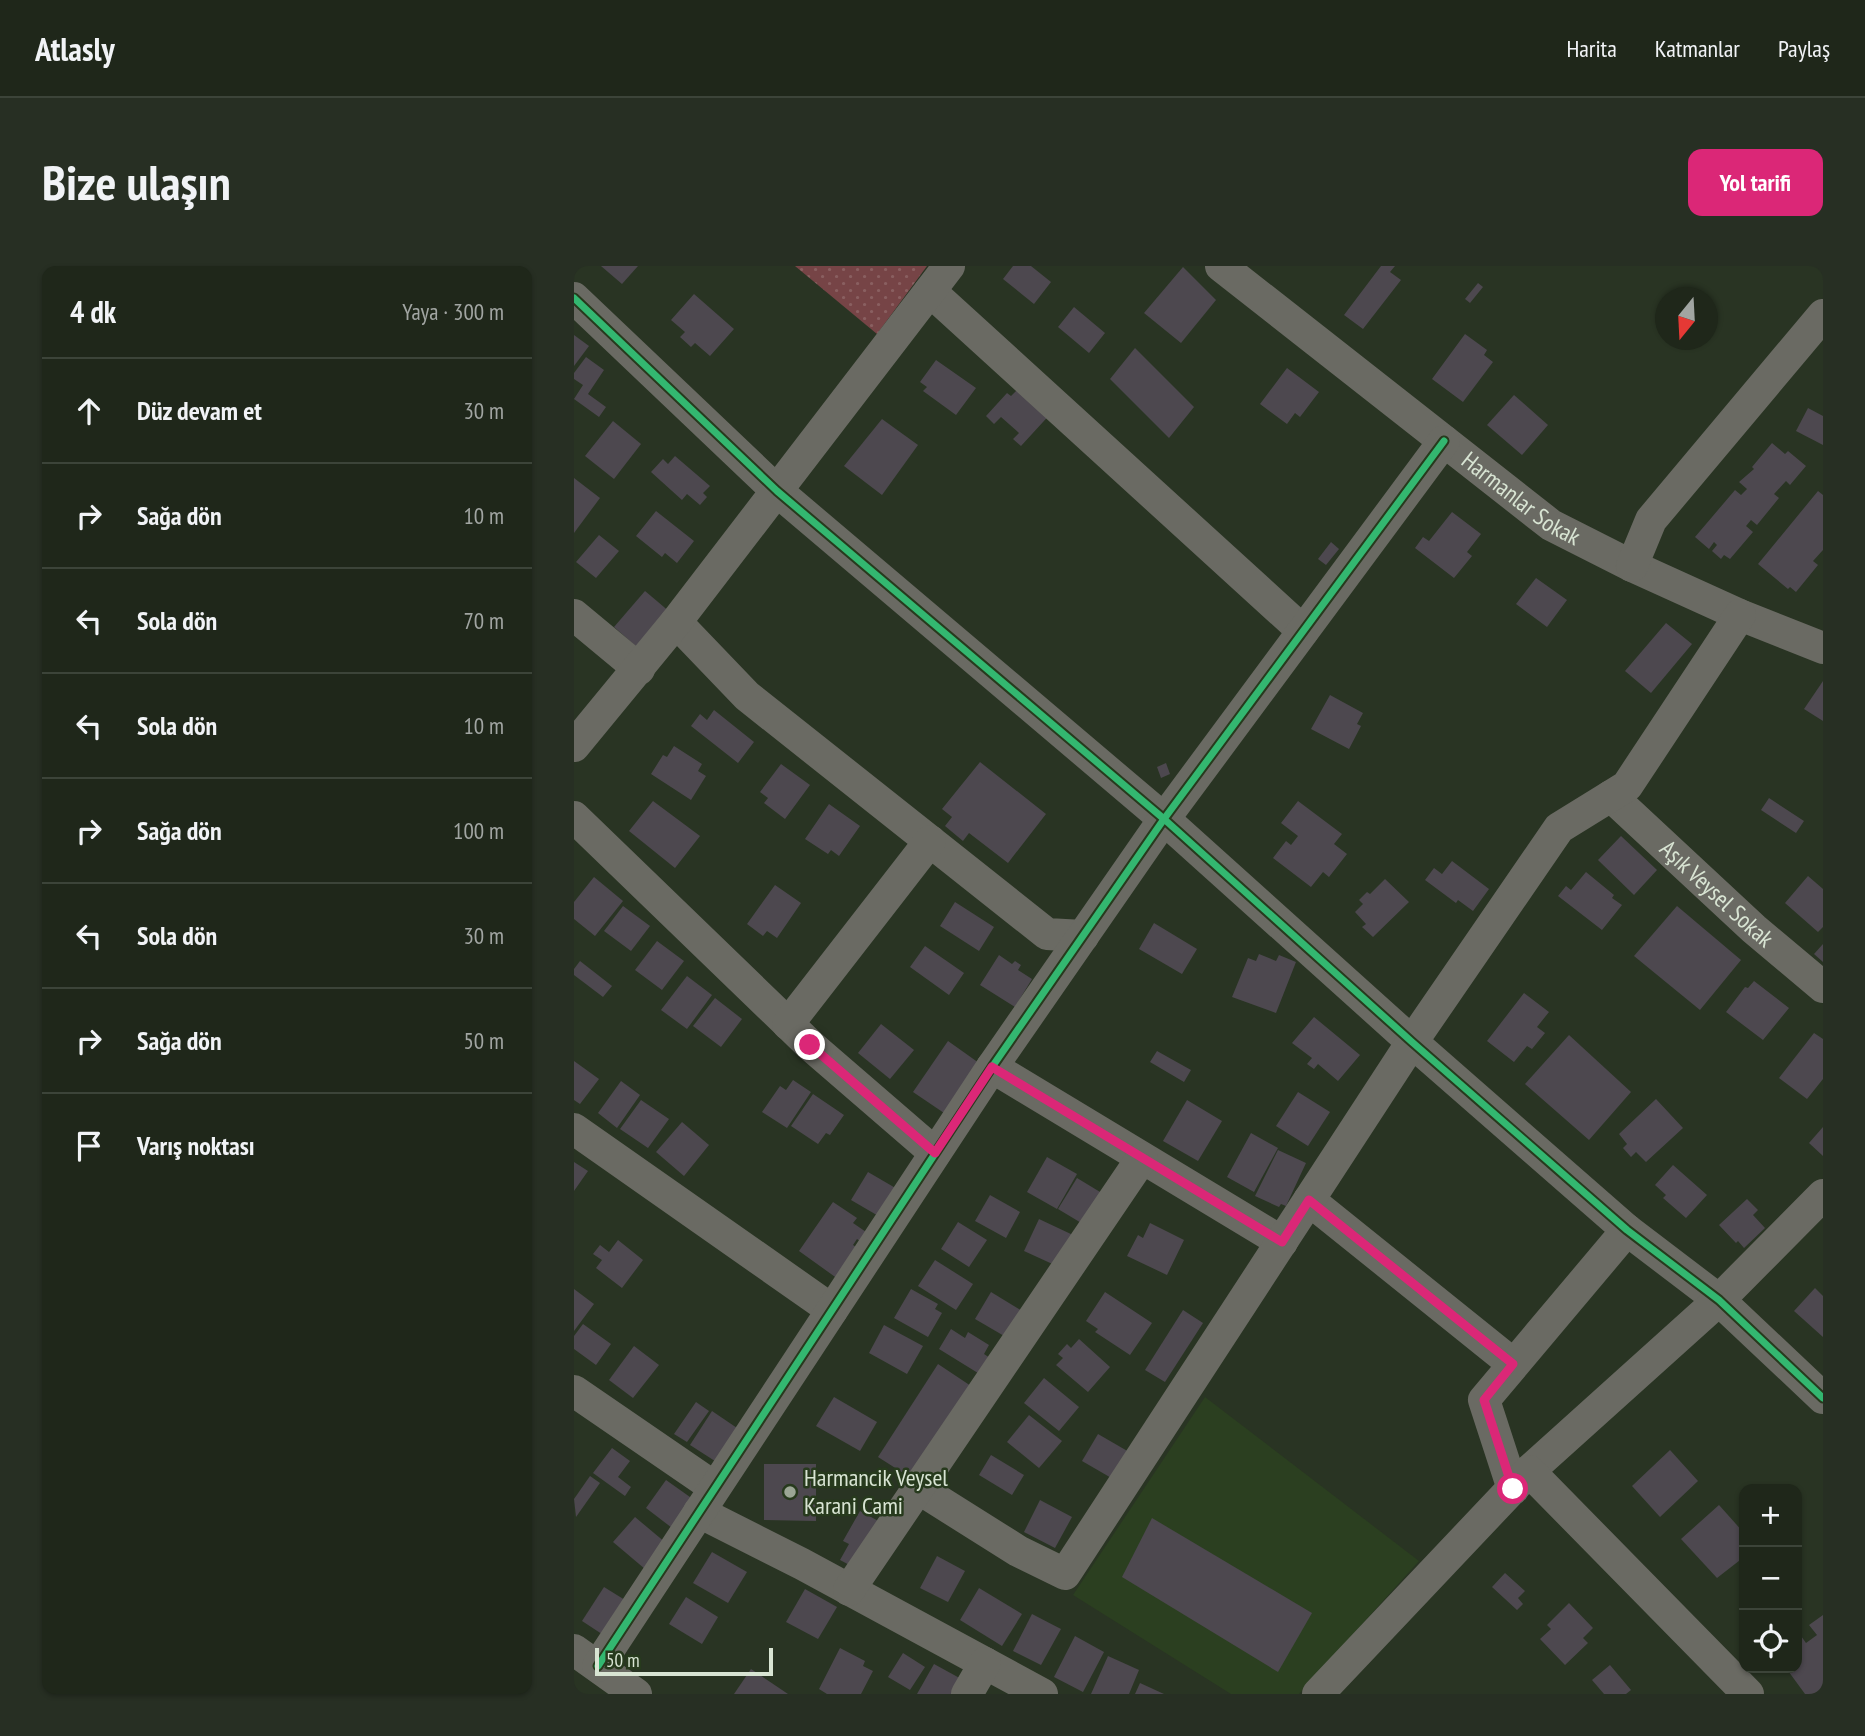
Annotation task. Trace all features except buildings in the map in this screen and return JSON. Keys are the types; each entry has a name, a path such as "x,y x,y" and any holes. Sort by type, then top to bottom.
{"street":[{"path":"574,746 676,622 949,266"},
{"name":"Harmanlar Sokak","path":"1228,268 1550,526 1740,615 1823,649"},
{"path":"930,291 1303,631"},
{"path":"574,298 777,491 1164,819 1412,1042 1627,1230 1719,1300 1823,1398"},
{"path":"1632,566 1651,520 1823,315"},
{"path":"636,1694 586,1658 707,1500 992,1067 1164,819 1444,441"},
{"path":"574,615 639,669"},
{"path":"918,1488 1018,1551 1065,1574 1412,1042 1559,828 1627,786 1740,615"},
{"path":"676,622 747,696 1047,934 1083,936"},
{"name":"Aşık Veysel Sokak","path":"1611,796 1754,929 1822,985"},
{"path":"574,817 788,1024 935,1153"},
{"path":"788,1024 930,841"},
{"path":"992,1067 1282,1242"},
{"path":"574,1129 832,1310"},
{"path":"849,1590 1142,1158"},
{"path":"1318,1694 1521,1480 1719,1300 1823,1195"},
{"path":"1309,1200 1513,1364"},
{"path":"1627,1230 1484,1400 1521,1480 1748,1694"},
{"path":"574,1391 707,1500 849,1590 1042,1694"},
{"path":"967,1694 985,1663"}],"shaded area":[{"path":"795,266 927,266 877,334"},
{"path":"1205,1397 1419,1561 1299,1694 1231,1694 1073,1595"}],"cycle path":[{"path":"574,298 777,491 1164,819 1412,1042 1627,1230 1719,1300 1823,1398"},
{"path":"598,1666 992,1067 1164,819 1444,441"}],"place":[{"name":"Harmancik Veysel Karani Cami","path":"790,1492"}],"route":[{"path":"810,1045 935,1153 992,1067 1282,1242 1309,1200 1513,1364 1484,1400 1513,1489"}]}
